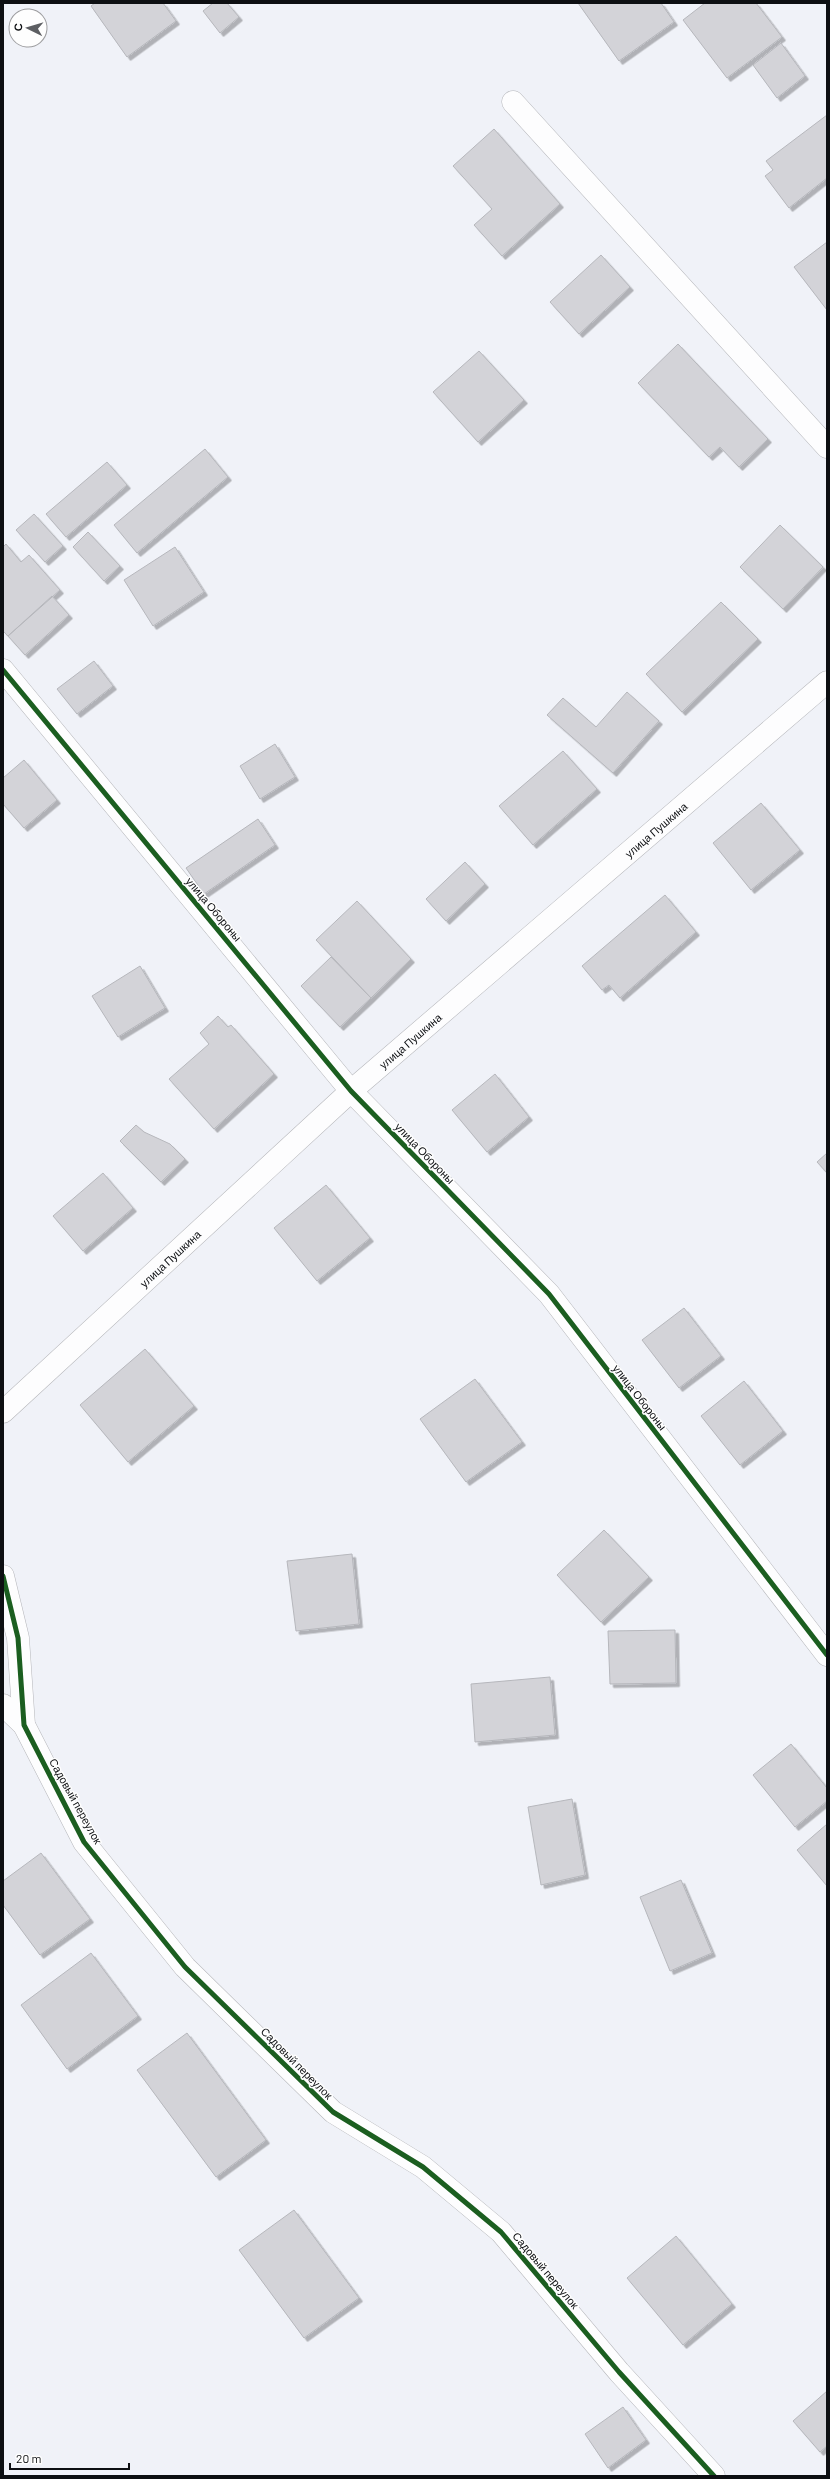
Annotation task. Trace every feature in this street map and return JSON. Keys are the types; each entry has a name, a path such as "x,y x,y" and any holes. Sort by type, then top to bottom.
{"street":[{"path":"512,102 827,448"},
{"name":"улица Обороны","path":"3,670 351,1091 548,1294 827,1655"},
{"name":"улица Пушкина","path":"3,1412 351,1091 827,682"},
{"name":"Садовый переулок","path":"3,1576 18,1638 24,1725 84,1842 185,1967 333,2112 423,2167 501,2232 619,2372 714,2476"},
{"path":"3,1705 24,1725"}],"building":[{"path":"95,3 163,3 176,21 127,57 91,6"},
{"path":"213,3 227,3 239,17 220,33 203,11"},
{"path":"578,3 661,3 674,22 619,61"},
{"path":"705,3 756,3 782,37 727,78 683,20"},
{"path":"781,43 805,76 777,98 753,65"},
{"path":"827,115 827,178 789,208 765,176 773,170 766,161"},
{"path":"494,129 560,204 502,256 474,225 492,209 453,166"},
{"path":"827,242 827,310 794,267"},
{"path":"601,255 630,287 579,334 550,302"},
{"path":"678,344 768,439 739,467 720,447 709,457 638,383"},
{"path":"479,351 524,400 478,442 433,392"},
{"path":"205,449 228,477 137,553 114,525"},
{"path":"107,462 127,485 66,537 46,514"},
{"path":"34,514 63,546 45,562 16,530"},
{"path":"780,525 823,567 783,609 740,567"},
{"path":"88,532 120,566 104,581 73,547"},
{"path":"6,544 21,562 29,555 60,590 8,636 3,631 3,547"},
{"path":"175,547 204,592 153,626 124,580"},
{"path":"52,596 69,615 25,655 8,636"},
{"path":"721,602 758,639 682,712 646,674"},
{"path":"94,661 113,686 77,714 57,689"},
{"path":"627,692 659,721 613,773 547,715 563,698 596,727"},
{"path":"275,744 295,777 260,799 240,766"},
{"path":"563,751 597,789 533,845 499,806"},
{"path":"24,760 57,800 24,828 3,804 3,778"},
{"path":"761,803 800,850 751,890 713,843"},
{"path":"258,819 275,845 204,894 186,868"},
{"path":"465,862 485,884 446,921 426,899"},
{"path":"665,895 696,932 620,998 609,985 602,990 582,966"},
{"path":"357,901 411,959 371,998 316,940"},
{"path":"331,957 371,998 340,1027 301,986"},
{"path":"140,966 165,1008 118,1037 92,996"},
{"path":"218,1016 228,1027 231,1025 274,1074 214,1129 169,1079 209,1044 200,1033"},
{"path":"495,1074 529,1117 487,1152 452,1110"},
{"path":"136,1125 144,1132 170,1144 185,1159 161,1182 120,1141"},
{"path":"827,1153 827,1173 817,1162"},
{"path":"103,1173 133,1208 83,1251 53,1216"},
{"path":"326,1185 370,1238 317,1281 274,1228"},
{"path":"684,1308 721,1356 679,1388 642,1340"},
{"path":"145,1349 194,1406 128,1462 80,1405"},
{"path":"475,1379 522,1442 466,1482 420,1419"},
{"path":"744,1381 783,1431 740,1465 701,1416"},
{"path":"604,1530 649,1577 601,1622 557,1575"},
{"path":"352,1554 359,1624 296,1631 287,1561"},
{"path":"675,1630 676,1683 610,1684 608,1631"},
{"path":"550,1677 555,1735 475,1742 471,1684"},
{"path":"791,1744 827,1788 827,1801 795,1827 753,1775"},
{"path":"572,1799 585,1875 541,1885 528,1807"},
{"path":"827,1824 827,1886 797,1850"},
{"path":"41,1853 90,1919 40,1955 3,1905 3,1881"},
{"path":"681,1880 712,1953 670,1971 640,1897"},
{"path":"91,1953 138,2016 67,2069 21,2005"},
{"path":"187,2033 266,2140 216,2177 137,2070"},
{"path":"294,2210 359,2298 304,2338 239,2250"},
{"path":"676,2236 732,2304 683,2345 627,2278"},
{"path":"827,2391 827,2446 820,2452 793,2421"},
{"path":"623,2407 646,2440 608,2468 585,2434"}],"cycle path":[{"path":"3,670 351,1091 549,1294 827,1655"},
{"path":"3,1576 18,1638 24,1725 84,1842 185,1967 333,2112 423,2167 501,2232 619,2372 714,2476"}]}
